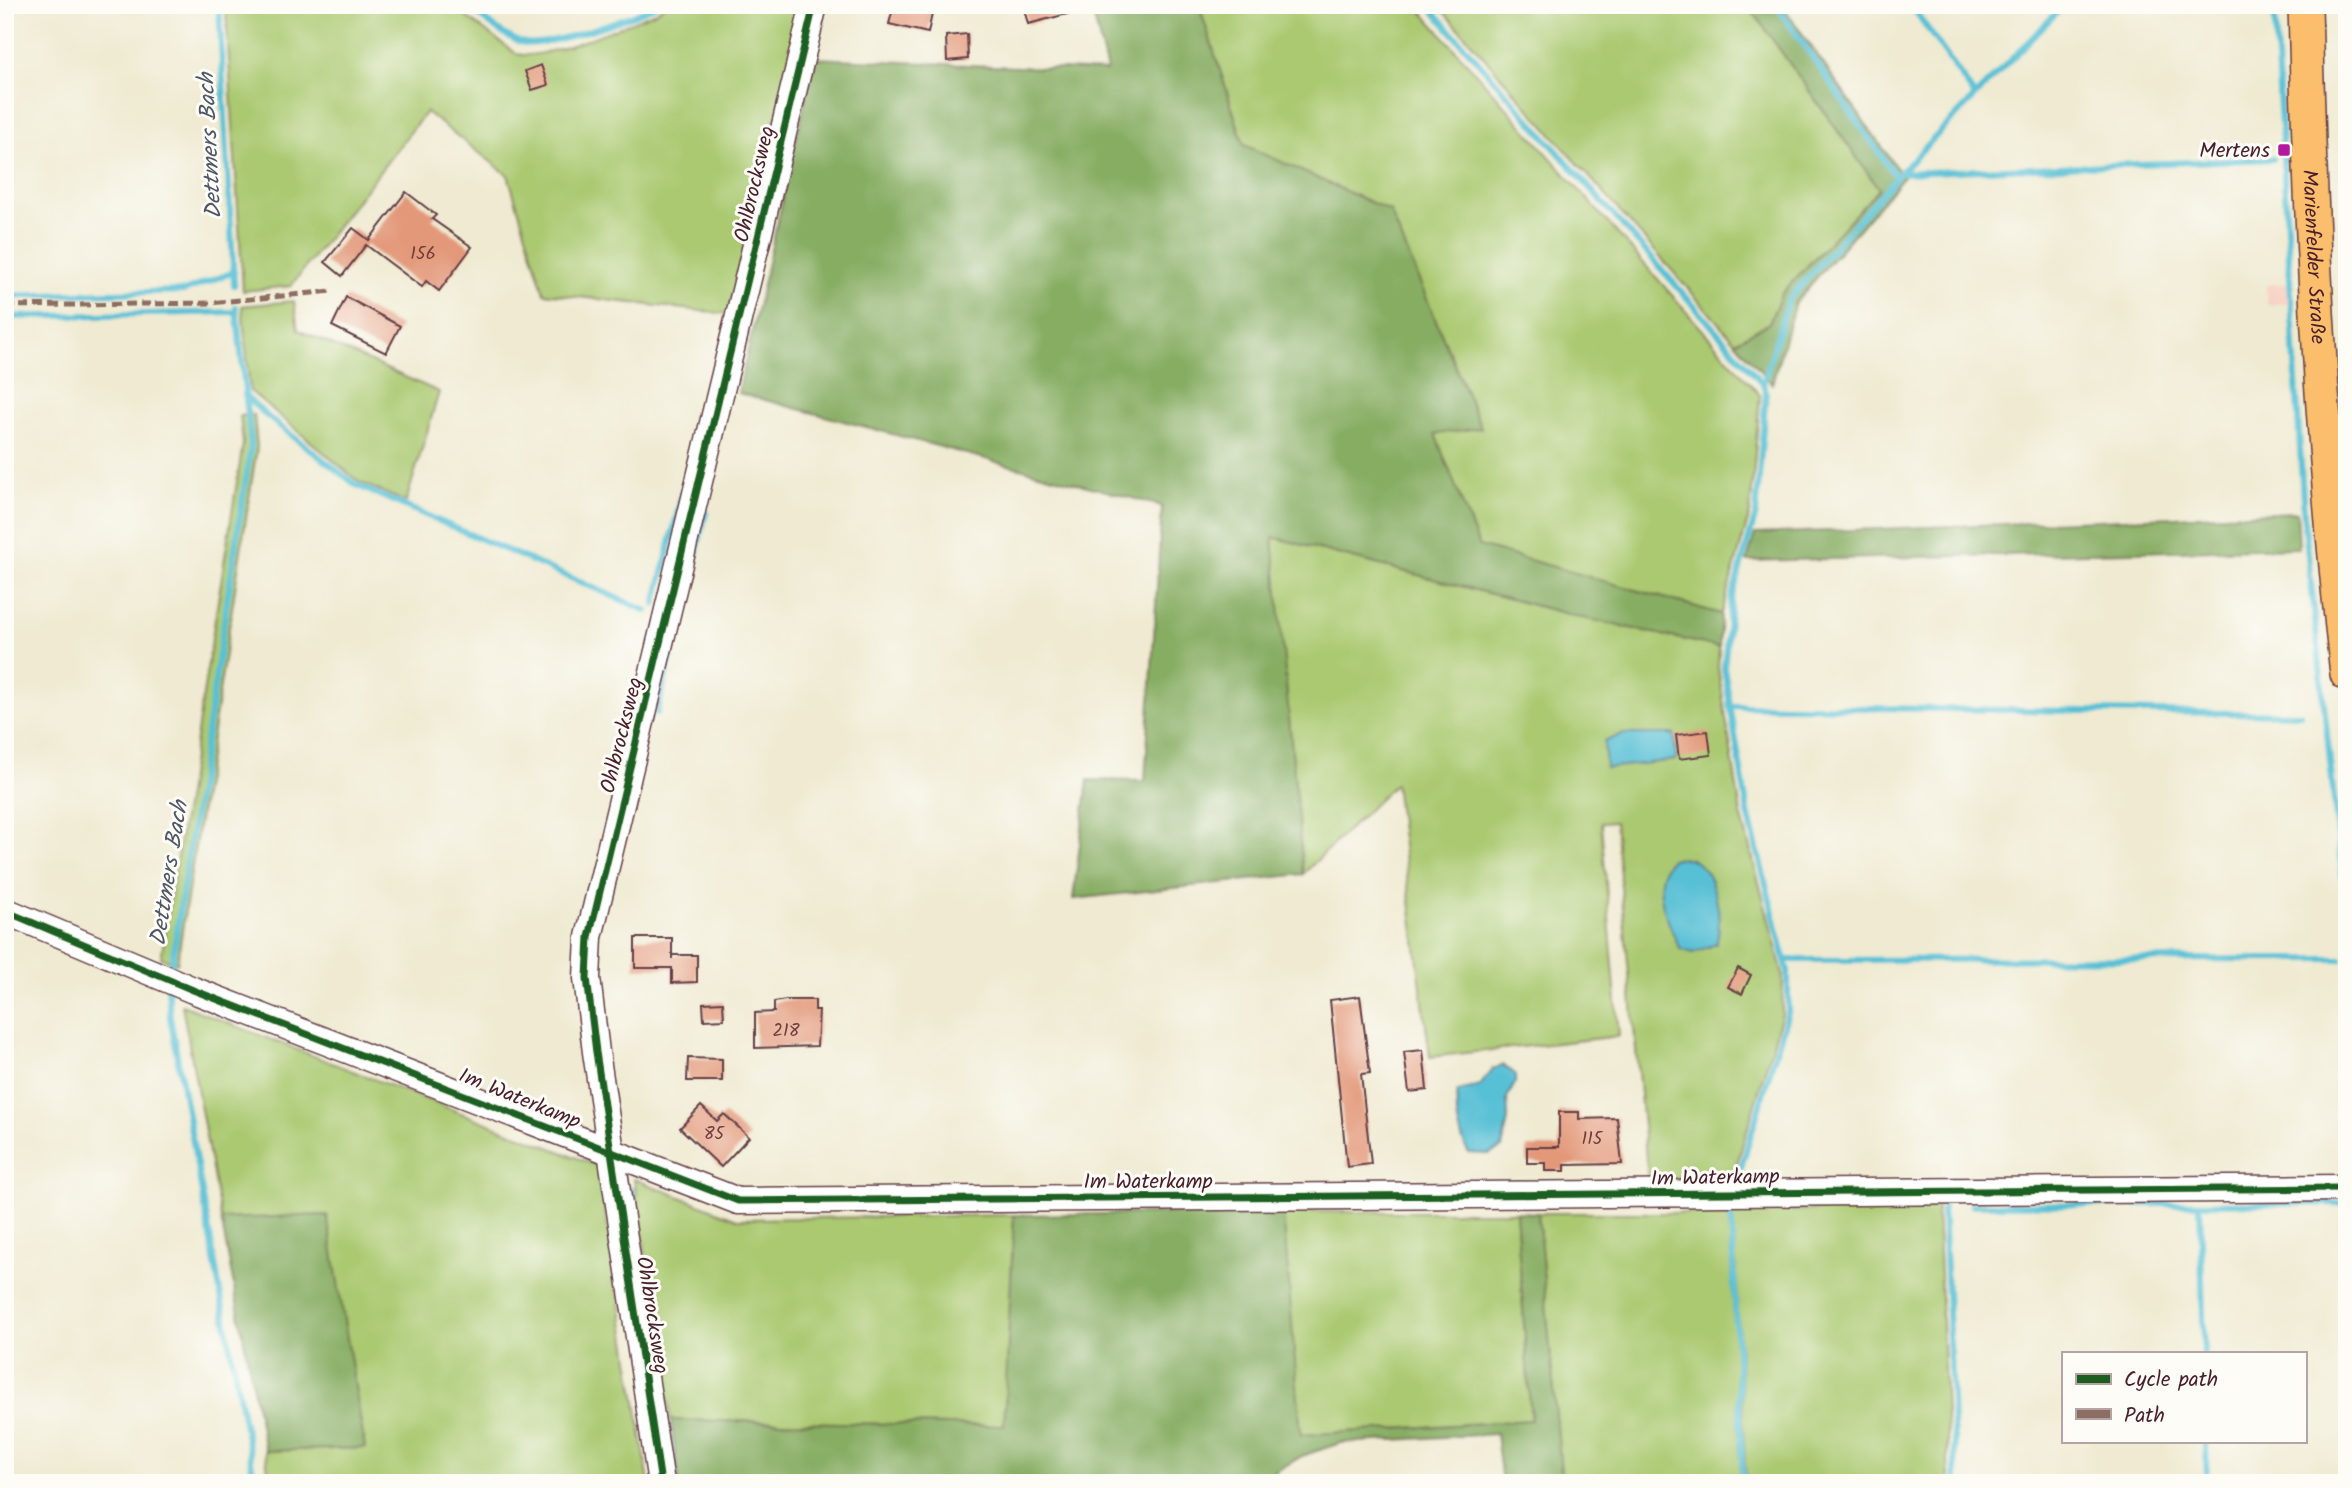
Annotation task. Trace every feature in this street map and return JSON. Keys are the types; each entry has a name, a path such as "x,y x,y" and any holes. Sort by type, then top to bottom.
{"main road":[{"name":"Marienfelder Straße","path":"2305,5 2308,139 2321,396 2347,674"}],"street":[{"name":"Ohlbrocksweg","path":"661,1483 587,978 589,937 740,322 814,5"},
{"name":"Im Waterkamp","path":"5,911 193,989 738,1201 2347,1188"}],"shaded area":[{"path":"2293,283 2294,303 2267,305 2266,285"}],"green space":[{"path":"231,5 450,5 517,54 529,55 585,40 656,12 665,5 804,5 728,314 544,293 508,175 426,112 291,286 243,291 226,10"},
{"path":"1091,5 1199,5 1244,145 1390,211 1481,428 1435,434 1479,546 1721,614 1719,647 1583,618 1273,537 1303,874 1073,899 1088,780 1145,781 1162,506 738,393 815,58 1107,71"},
{"path":"1199,5 1416,5 1760,395 1750,513 1721,614 1479,546 1435,434 1481,427 1390,212 1244,145"},
{"path":"1438,5 1748,5 1879,189 1782,293 1769,323 1735,342"},
{"path":"1748,5 1782,5 1903,177 1795,303 1772,384 1735,342 1769,323 1782,293 1879,189"},
{"path":"294,301 298,330 439,392 406,502 359,482 250,391 242,306"},
{"path":"254,415 257,447 177,963 161,958 243,444 240,416"},
{"path":"2297,512 2299,548 1747,561 1755,534"},
{"path":"1272,537 1583,618 1719,647 1718,668 1741,814 1783,974 1782,1014 1732,1180 1648,1180 1615,822 1601,823 1619,1036 1430,1057 1395,784 1303,874"},
{"path":"182,1005 598,1166 649,1483 270,1483 265,1451 365,1448 326,1215 221,1219"},
{"path":"634,1179 737,1219 1014,1215 1005,1426 671,1420"},
{"path":"1937,1207 1949,1483 1746,1483 1733,1212"},
{"path":"1283,1212 1516,1212 1531,1420 1300,1435"},
{"path":"1283,1212 1301,1435 1531,1420 1516,1212 1538,1213 1562,1483 1502,1483 1496,1434 1340,1443 1302,1456 1256,1483 679,1483 671,1420 1004,1426 1014,1215"},
{"path":"1538,1213 1729,1213 1741,1483 1562,1483"},
{"path":"327,1215 365,1448 265,1451 221,1219"}],"water":[{"path":"1622,734 1674,734 1676,760 1606,768 1604,742"},
{"path":"1688,858 1698,863 1711,883 1716,895 1719,922 1716,944 1693,953 1680,949 1662,903 1661,891 1664,869 1671,859"},
{"path":"1503,1065 1515,1074 1515,1083 1507,1098 1508,1119 1502,1148 1489,1154 1469,1153 1458,1123 1458,1091 1480,1086 1492,1069"}],"building":[{"path":"894,5 933,9 928,33 889,24"},
{"path":"1023,5 1078,5 1079,11 1028,24"},
{"path":"967,34 968,59 947,61 946,36"},
{"path":"541,65 548,85 532,90 525,71"},
{"path":"406,192 436,215 432,219 472,247 439,291 426,281 422,287 366,245 342,276 325,262 353,228 369,240"},
{"path":"346,297 400,326 386,353 332,326"},
{"path":"1708,731 1711,755 1679,759 1676,735"},
{"path":"635,938 672,938 672,955 697,955 697,982 672,983 672,968 635,968"},
{"path":"1738,968 1751,975 1742,994 1728,987"},
{"path":"1360,996 1370,1073 1361,1074 1371,1164 1347,1167 1330,1000"},
{"path":"815,1000 815,1010 819,1010 817,1046 755,1048 755,1013 774,1012 774,1002"},
{"path":"723,1002 724,1019 704,1020 703,1003"},
{"path":"1423,1050 1427,1090 1409,1092 1404,1052"},
{"path":"688,1058 722,1059 722,1081 687,1081"},
{"path":"701,1106 717,1121 724,1114 749,1137 721,1167 680,1128"},
{"path":"1559,1112 1579,1112 1579,1119 1617,1118 1622,1164 1565,1165 1565,1171 1545,1171 1545,1163 1527,1163 1527,1147 1559,1147"}],"waterway":[{"path":"5,48 13,5"},
{"name":"Dettmers Bach","path":"219,5 234,285"},
{"name":"Dettmers Bach","path":"466,5 509,37 525,43 551,41 590,30 656,5"},
{"path":"1428,5 1763,384 1766,391 1756,514 1731,600 1724,668 1748,813 1788,972 1788,1012 1737,1181"},
{"path":"1776,5 1896,177"},
{"path":"1911,5 1975,96"},
{"path":"1763,384 1788,300 1900,173 2064,5"},
{"path":"2274,5 2304,517 2347,921"},
{"path":"1900,173 2273,159"},
{"path":"5,296 184,291 234,272"},
{"name":"Dettmers Bach","path":"170,974 251,445 236,307"},
{"path":"5,317 236,312"},
{"path":"655,605 709,384"},
{"path":"245,396 356,485 647,611"},
{"path":"657,713 706,513"},
{"path":"1729,706 2300,714"},
{"path":"1785,960 2340,959"},
{"name":"Dettmers Bach","path":"168,988 170,1017 255,1483"},
{"path":"631,1189 675,1483"},
{"path":"1972,1205 2347,1203"},
{"path":"2200,1204 2204,1352"},
{"path":"1943,1207 1956,1483"},
{"path":"1731,1212 1743,1483"},
{"path":"2206,1442 2207,1483"}],"marked path":[{"path":"5,306 210,303 333,291"}],"cycle path":[{"path":"661,1483 596,1052 587,978 589,937 814,5"},
{"path":"5,911 193,990 738,1201 2347,1188"}],"place":[{"name":"Mertens","path":"2284,150"}]}
